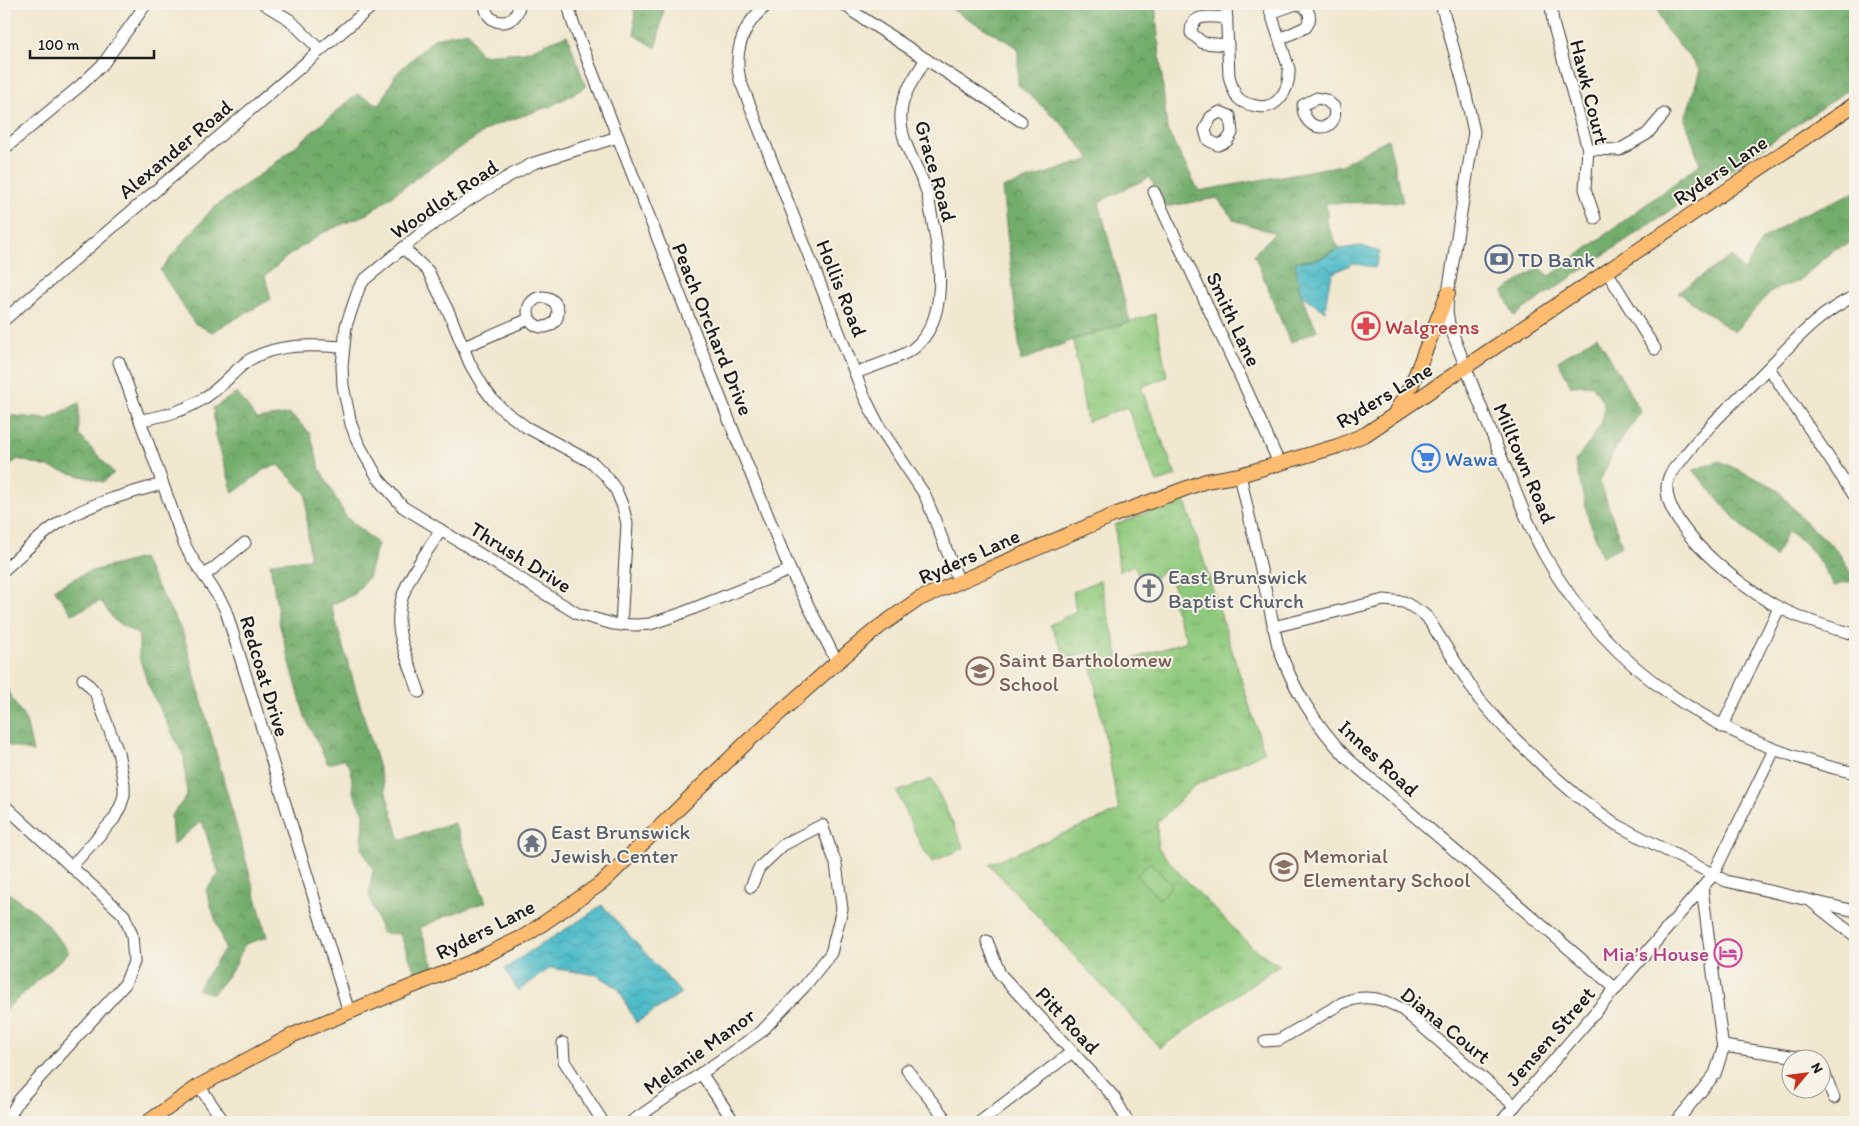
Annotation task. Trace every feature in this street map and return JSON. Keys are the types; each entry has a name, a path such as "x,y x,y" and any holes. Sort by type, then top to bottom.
{"main road":[{"name":"Ryders Lane","path":"148,1122 199,1086 293,1035 469,963 525,936 603,882 748,741 879,627 919,599 1114,515 1206,481 1240,475 1338,446 1366,434 1466,368 1606,270 1855,104"},
{"path":"1394,414 1412,384 1448,294"}],"street":[{"path":"4,149 81,85 103,64 146,4"},
{"path":"264,4 290,20 320,50"},
{"path":"485,4 490,18 500,22 510,20 516,15 519,4"},
{"name":"Peach Orchard Drive","path":"568,4 573,23 790,570 837,662"},
{"name":"Hollis Road","path":"769,4 752,19 742,37 738,58 740,80 855,373 879,426 925,495 959,582"},
{"path":"844,4 1021,121"},
{"path":"1226,4 1229,76 1232,87 1239,98 1246,104 1267,107 1274,104 1286,89 1289,80 1289,69 1270,8 1301,5 1309,13 1309,23 1303,30 1280,39"},
{"name":"Milltown Road","path":"1441,4 1464,86 1474,132 1448,294 1447,311 1449,324 1492,438 1548,562 1574,601 1603,638 1630,664 1683,704 1722,727 1774,750 1802,760 1855,773"},
{"name":"Hawk Court","path":"1551,4 1553,23 1588,149 1585,189 1596,218"},
{"name":"Alexander Road","path":"4,320 371,7"},
{"path":"1227,18 1197,18 1191,27 1192,35 1203,44 1228,45"},
{"name":"Grace Road","path":"855,373 913,349 924,338 933,319 940,290 939,255 926,190 905,138 901,121 901,109 906,91 926,59"},
{"path":"1286,89 1303,105"},
{"path":"1225,114 1239,98"},
{"path":"1588,149 1619,150 1647,134 1664,114"},
{"name":"Woodlot Road","path":"343,347 346,326 358,288 364,280 440,219 511,175 534,164 618,137"},
{"name":"Smith Lane","path":"1154,192 1279,463"},
{"path":"403,248 428,272 450,315 470,364 480,382 503,410 526,427 593,464 606,476 616,490 627,524 621,625"},
{"path":"1606,270 1655,350"},
{"path":"1855,296 1822,315 1711,424 1669,476 1666,494 1672,512 1683,529 1736,579 1779,608 1835,630 1855,634"},
{"path":"464,348 530,319"},
{"path":"140,420 164,416 199,402 249,360 264,353 308,345 343,347"},
{"name":"Thrush Drive","path":"343,347 343,386 351,424 367,461 378,478 404,507 578,614 601,622 621,625 638,625 662,621 790,570"},
{"name":"Redcoat Drive","path":"119,362 190,558 220,599 226,611 349,1012"},
{"path":"1769,368 1855,497"},
{"name":"Innes Road","path":"1240,475 1278,646 1299,696 1314,719 1348,759 1616,989"},
{"path":"4,570 42,535 75,513 109,500 162,484"},
{"path":"419,692 400,636 399,612 405,589 441,530"},
{"path":"204,576 245,543"},
{"path":"1273,626 1384,600 1399,601 1413,606 1427,617 1479,699 1510,734 1577,796 1617,824 1726,881 1855,911"},
{"path":"1722,727 1779,608"},
{"path":"71,867 114,819 122,805 124,795 124,784 118,752 95,692 83,679"},
{"name":"Jensen Street","path":"1501,1122 1713,875 1774,750"},
{"path":"4,805 124,915 132,935 134,962 125,984 19,1100 6,1122"},
{"name":"Melanie Manor","path":"631,1122 761,1032 804,987 831,953 842,909 836,864 822,825 783,845 759,868 751,887"},
{"path":"1676,1122 1716,1074 1721,1061 1723,1046 1702,888"},
{"path":"1809,900 1855,936"},
{"name":"Pitt Road","path":"987,941 1000,974 1114,1097 1128,1122"},
{"name":"Diana Court","path":"1265,1041 1279,1040 1342,1003 1353,999 1365,997 1382,999 1403,1010 1515,1106"},
{"path":"562,1043 564,1061 603,1122"},
{"path":"1723,1046 1782,1055"},
{"path":"980,1122 1072,1052"},
{"path":"907,1070 948,1122"},
{"path":"701,1073 734,1122"},
{"path":"199,1086 224,1122"},
{"path":"1832,1093 1834,1098"}],"green space":[{"path":"634,4 665,4 656,48 635,35"},
{"path":"943,4 1155,4 1167,130 1199,191 1342,165 1388,139 1403,202 1326,203 1328,226 1339,249 1319,259 1296,262 1301,295 1317,330 1290,343 1254,254 1275,233 1234,220 1217,198 1164,207 1150,177 1099,202 1130,322 1073,340 1021,361 1002,188 1091,159 1062,124 1018,85 1018,48"},
{"path":"1656,4 1855,4 1855,85 1514,316 1503,292 1539,267 1550,276 1700,164 1685,119 1700,70 1664,27"},
{"path":"468,31 480,55 525,52 567,35 586,87 551,106 493,126 430,168 367,214 322,233 288,256 265,276 271,299 212,332 194,323 160,270 212,209 273,165 357,94 380,105 396,74 435,38"},
{"path":"1855,192 1855,241 1835,249 1799,281 1773,290 1734,332 1678,292 1732,256 1744,272 1762,240 1797,217"},
{"path":"1155,314 1167,377 1141,387 1176,476 1157,482 1127,407 1087,422 1073,340"},
{"path":"1597,336 1641,412 1617,445 1600,481 1622,546 1602,556 1588,517 1575,461 1599,427 1604,413 1604,406 1592,385 1571,386 1558,361"},
{"path":"237,393 257,419 290,414 310,433 320,469 346,517 378,544 368,577 355,594 331,605 400,840 454,823 486,902 446,916 420,928 435,969 416,975 400,934 382,933 369,896 373,869 362,849 364,813 353,792 351,769 344,759 328,764 305,717 280,626 270,563 310,559 306,494 279,465 267,468 233,493 216,436 213,408"},
{"path":"79,403 79,435 114,473 103,482 18,459 4,469 4,415 48,419"},
{"path":"1720,461 1776,488 1807,524 1837,550 1855,580 1834,586 1809,548 1802,541 1787,532 1775,558 1737,521 1693,470"},
{"path":"1184,498 1264,752 1194,786 1157,823 1158,848 1181,875 1252,947 1279,965 1160,1048 989,864 1119,811 1089,652 1067,659 1050,625 1076,611 1073,592 1100,580 1120,663 1187,641 1169,594 1175,591 1166,570 1143,585 1134,565 1119,572 1115,525"},
{"path":"142,558 183,633 267,937 245,944 234,968 213,994 197,989 225,949 206,890 219,874 202,821 173,845 171,816 187,796 184,757 149,687 139,657 139,635 114,620 101,601 72,614 54,589 88,572"},
{"path":"4,685 26,721 33,752 4,744"},
{"path":"932,779 964,848 932,862 921,846 897,792"},
{"path":"1150,862 1172,885 1159,899 1136,875"},
{"path":"4,890 37,913 69,952 4,1011"}],"water":[{"path":"1362,246 1380,252 1375,268 1354,263 1333,273 1328,289 1325,311 1301,295 1295,262 1319,259 1339,249"},
{"path":"602,905 681,993 636,1023 618,988 597,975 550,968 518,991 505,969"}],"place":[{"name":"TD Bank","path":"1499,259"},
{"name":"Walgreens","path":"1366,326"},
{"name":"Wawa","path":"1426,458"},
{"name":"East Brunswick Baptist Church","path":"1149,588"},
{"name":"Saint Bartholomew School","path":"980,671"},
{"name":"East Brunswick Jewish Center","path":"532,843"},
{"name":"Memorial Elementary School","path":"1284,867"},
{"name":"Mia’s House","path":"1728,953"}]}
